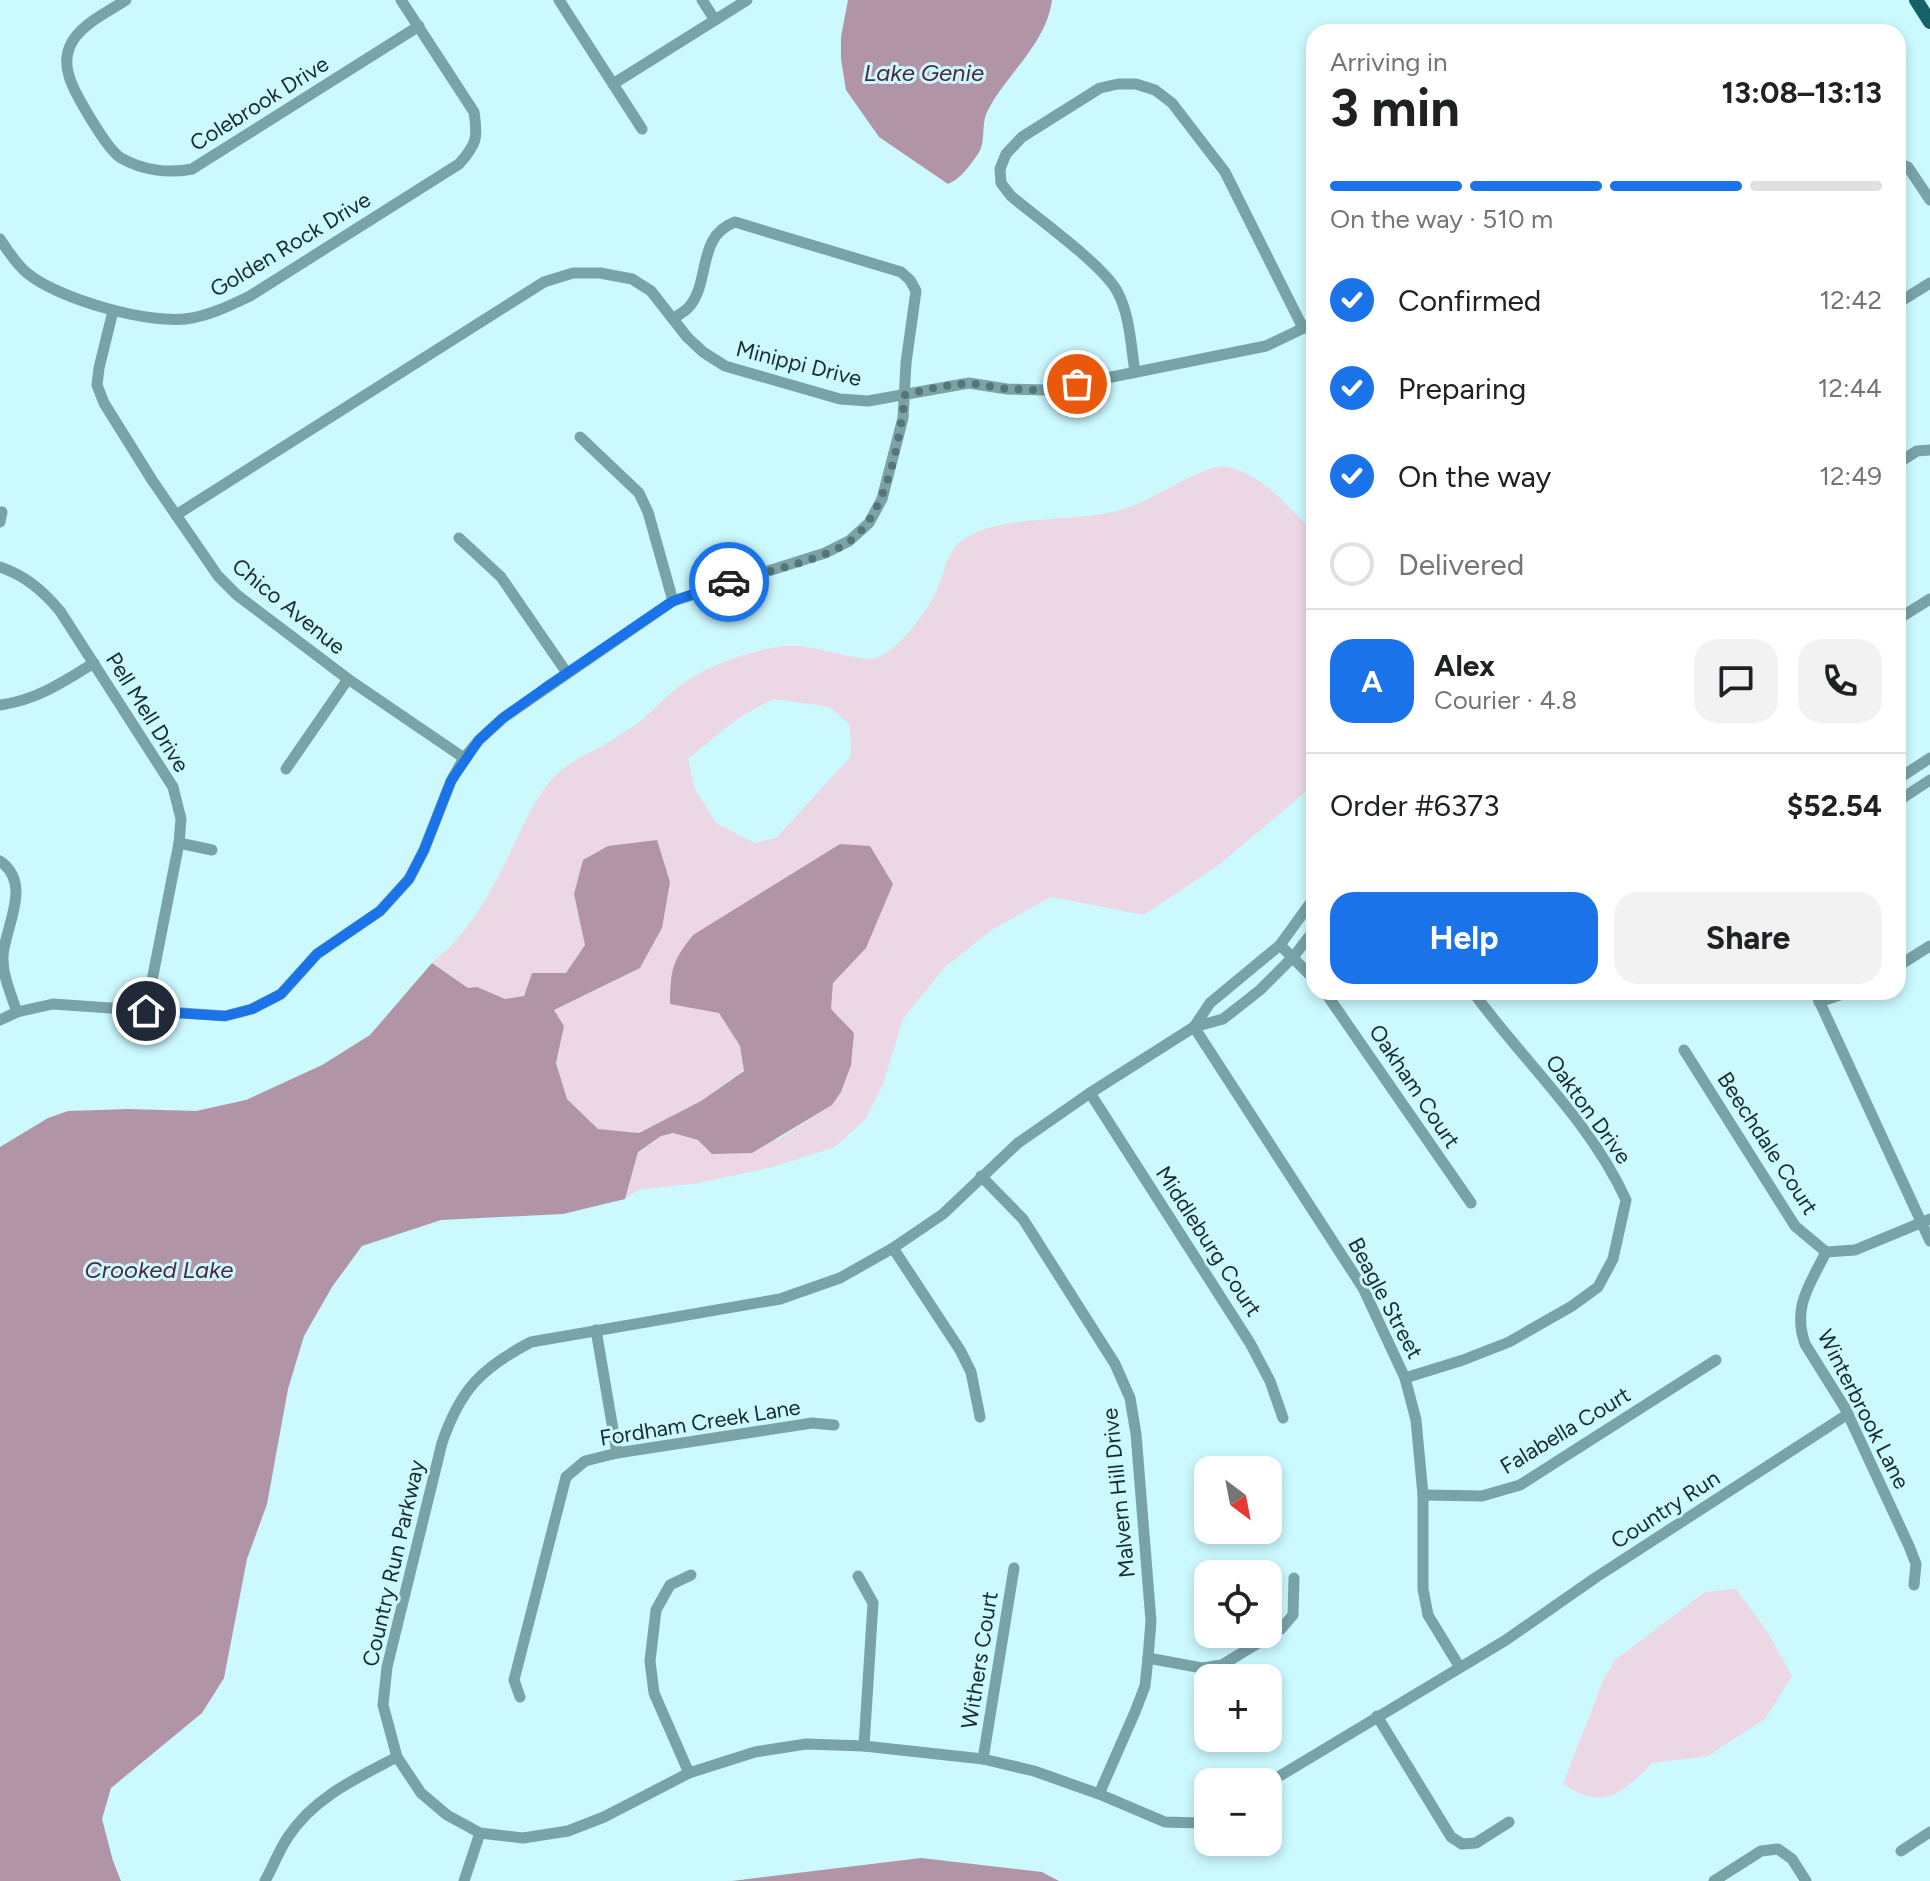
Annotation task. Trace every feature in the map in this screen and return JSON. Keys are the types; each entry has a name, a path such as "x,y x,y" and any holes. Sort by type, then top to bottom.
{"main road":[{"path":"1916,0 1930,22"}],"street":[{"name":"Colebrook Drive","path":"126,0 84,28 70,44 66,62 69,79 94,124 118,157 153,170 176,172 192,169 419,26"},
{"path":"401,0 419,26"},
{"path":"559,0 642,129"},
{"path":"702,0 715,20"},
{"path":"613,84 747,0"},
{"name":"Golden Rock Drive","path":"0,239 27,273 45,285 113,311 166,319 190,319 219,311 250,296 459,164 474,147 477,132 474,112 419,26"},
{"path":"1135,372 1124,308 1117,290 1104,274 1011,196 1001,183 1000,169 1006,154 1022,137 1100,88 1136,84 1155,90 1172,103 1225,172 1306,320"},
{"path":"1906,166 1930,200"},
{"path":"0,1020 17,1012 53,1004 225,1016 252,1009 281,994 317,954 380,911 409,879 464,758 503,718 673,601 825,553 849,541 869,523 882,499 903,418 906,363 916,291 910,280 901,272 735,222 714,235 690,306 673,319"},
{"name":"Minippi Drive","path":"176,515 544,282 573,273 600,273 632,279 651,291 703,352 725,366 840,399 868,401 969,383 1007,389 1047,390 1266,346 1306,326"},
{"path":"1906,298 1930,283"},
{"name":"Chico Avenue","path":"113,311 97,385 104,403 218,576 237,595 348,679 464,758"},
{"path":"580,437 639,493 648,512 673,601"},
{"path":"1906,458 1917,451 1930,450"},
{"path":"459,538 501,577 567,673"},
{"name":"Pell Mell Drive","path":"0,567 19,574 43,591 60,611 173,787 181,819 179,843 146,1011"},
{"path":"1906,614 1930,599"},
{"path":"0,705 39,696 94,663"},
{"path":"286,769 348,679"},
{"path":"1906,774 1930,758"},
{"path":"1906,796 1930,780"},
{"path":"179,843 212,850"},
{"path":"0,861 14,878 17,894 3,956 5,976 17,1012"},
{"name":"Country Run Parkway","path":"1194,1027 1210,1003 1280,945 1306,909"},
{"name":"Country Run Parkway","path":"1194,1823 1165,1822 1034,1771 983,1759 864,1746 806,1744 755,1752 689,1773 604,1817 568,1831 523,1838 480,1833 447,1815 421,1793 397,1757 383,1705 387,1667 442,1443 453,1412 475,1380 500,1358 531,1342 780,1299 840,1278 893,1248 943,1214 1018,1143 1090,1093 1194,1027 1223,1019 1260,990 1306,940"},
{"path":"1280,945 1306,970"},
{"path":"1906,961 1930,946"},
{"name":"Oakham Court","path":"1331,1000 1471,1203"},
{"name":"Oakton Drive","path":"1405,1378 1509,1342 1572,1306 1598,1287 1613,1259 1626,1200 1603,1158 1556,1093 1480,1000"},
{"path":"1818,1000 1926,1221 1930,1241"},
{"name":"Beagle Street","path":"1194,1027 1363,1288 1405,1378 1416,1420 1423,1495 1423,1589 1428,1615 1459,1666"},
{"name":"Beechdale Court","path":"1684,1050 1795,1226 1826,1252"},
{"name":"Middleburg Court","path":"1090,1093 1250,1343 1270,1381 1283,1418"},
{"name":"Malvern Hill Drive","path":"981,1176 1023,1219 1115,1364 1130,1398 1136,1434 1151,1621 1145,1686 1099,1794"},
{"path":"1826,1252 1855,1250 1926,1221"},
{"path":"893,1248 960,1350 971,1372 980,1417"},
{"name":"Winterbrook Lane","path":"1826,1252 1800,1305 1799,1319 1805,1344 1848,1414 1909,1546 1916,1564 1914,1585"},
{"path":"596,1330 617,1453"},
{"name":"Falabella Court","path":"1423,1495 1482,1496 1520,1485 1716,1360"},
{"name":"Country Run","path":"1459,1666 1506,1640 1595,1578 1848,1414"},
{"name":"Fordham Creek Lane","path":"520,1697 514,1680 566,1477 585,1461 617,1453 812,1423 834,1425"},
{"name":"Withers Court","path":"983,1759 1014,1568"},
{"path":"689,1773 654,1693 650,1661 656,1610 670,1585 691,1575"},
{"path":"858,1576 873,1603 864,1746"},
{"path":"1148,1658 1202,1668 1222,1665 1281,1629 1293,1615 1294,1578"},
{"path":"1282,1774 1459,1666"},
{"path":"1377,1716 1451,1837 1462,1844 1476,1843 1509,1822"},
{"path":"265,1881 288,1837 310,1810 339,1788 397,1757"},
{"path":"1901,1851 1930,1832"},
{"path":"464,1881 480,1833"},
{"path":"1714,1881 1761,1851 1778,1849 1792,1859 1806,1881"}],"shaded area":[{"path":"1223,466 1237,470 1262,483 1306,525 1306,792 1216,867 1144,915 1051,897 993,929 945,967 903,1019 883,1084 865,1120 835,1147 773,1167 698,1183 638,1190 625,1199 638,1152 661,1136 673,1133 698,1140 777,1140 832,1105 841,1092 831,1009 833,983 866,948 719,1013 740,1046 744,1070 701,1101 639,1133 598,1129 567,1099 556,1063 564,1026 554,1010 640,968 662,928 574,895 586,945 566,973 524,996 505,999 477,987 468,988 432,963 460,936 483,904 545,787 571,763 637,724 685,682 720,664 762,650 787,646 869,659 885,654 911,630 926,610 954,548 974,533 1015,523 1124,509 1185,479","holes":["775,699 830,707 850,725 851,756 776,838 755,843 716,823 695,789 688,759 740,718"]},
{"path":"1736,1589 1767,1631 1792,1676 1765,1719 1708,1756 1652,1763 1631,1783 1611,1795 1590,1796 1563,1784 1603,1681 1615,1660 1705,1592"}],"water":[{"name":"Lake Genie","path":"848,0 1052,0 1034,45 987,112 978,154 965,171 948,184 879,137 846,90 841,37"},
{"name":"Crooked Lake","path":"657,840 670,882 662,928 640,968 554,1010 564,1026 556,1063 567,1099 598,1129 639,1133 701,1101 744,1071 740,1046 719,1013 670,1004 676,960 693,935 840,844 870,846 893,884 866,948 833,983 831,1009 854,1033 851,1065 841,1092 832,1105 752,1153 712,1154 698,1140 673,1133 661,1136 638,1152 625,1199 563,1214 441,1220 362,1246 332,1287 304,1336 288,1389 267,1504 247,1559 224,1678 202,1713 111,1788 102,1819 121,1881 0,1881 0,1147 48,1118 68,1111 196,1111 246,1100 322,1065 370,1035 432,963 468,988 477,987 505,999 524,996 532,973 566,973 585,945 574,894 583,860 608,846"},
{"path":"921,1858 1042,1872 1059,1881 732,1881"}],"way so far":[{"path":"729,582 825,553 849,541 869,523 882,499 903,418 905,395 969,383 1007,389 1047,390 1077,384"}],"route":[{"path":"146,1011 225,1016 252,1009 281,994 317,954 380,911 409,879 451,781 479,740 503,718 673,601 729,582"}]}
